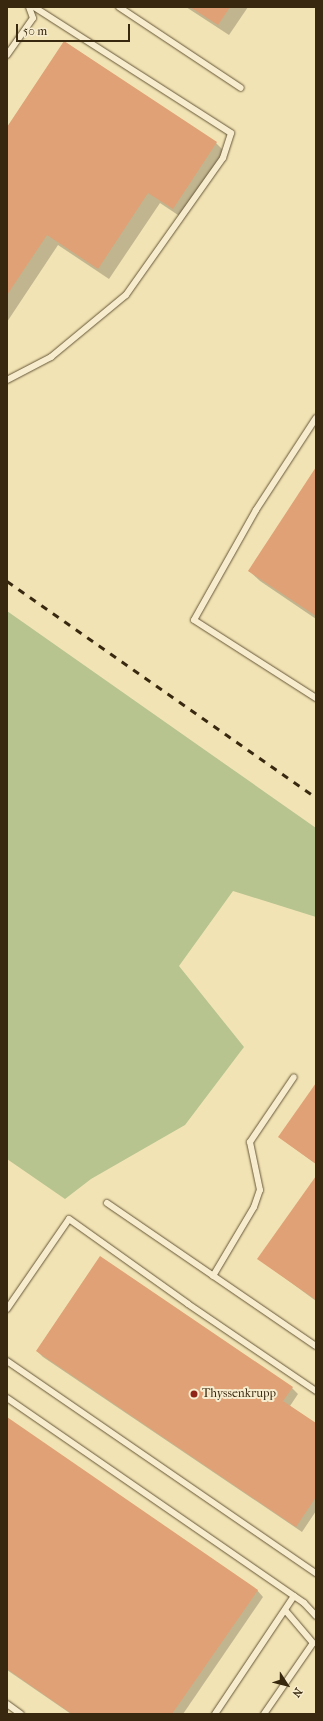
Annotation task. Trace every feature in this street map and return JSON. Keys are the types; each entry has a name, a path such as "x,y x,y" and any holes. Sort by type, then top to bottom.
{"lane":[{"path":"7,55 33,18 29,7"},
{"path":"7,380 51,357 126,295 223,158 231,133 34,7"},
{"path":"119,7 240,88"},
{"path":"316,418 256,510 194,620 316,698"},
{"path":"214,1276 254,1207 260,1190 250,1142 294,1077"},
{"path":"107,1203 316,1346"},
{"path":"7,1309 69,1219 188,1304 316,1391"},
{"path":"7,1361 316,1572"},
{"path":"7,1398 304,1603 316,1616"},
{"path":"215,1714 294,1596"},
{"path":"264,1714 313,1643 285,1610"},
{"path":"7,1704 21,1714"}],"green space":[{"path":"7,611 316,828 316,917 233,891 179,966 244,1047 185,1125 91,1179 65,1199 7,1159"}],"building":[{"path":"190,7 230,7 218,25"},
{"path":"64,41 217,142 173,209 148,193 98,269 47,235 7,295 7,127"},
{"path":"316,467 316,616 248,571"},
{"path":"316,1083 316,1164 278,1137"},
{"path":"316,1176 316,1300 257,1259"},
{"name":"Thyssenkrupp","path":"100,1256 293,1387 283,1401 316,1423 316,1497 296,1527 36,1351"},
{"path":"7,1417 258,1590 172,1714 72,1714 7,1669"}],"railway":[{"path":"7,581 316,797"}],"place":[{"name":"Thyssenkrupp","path":"194,1394"}]}
